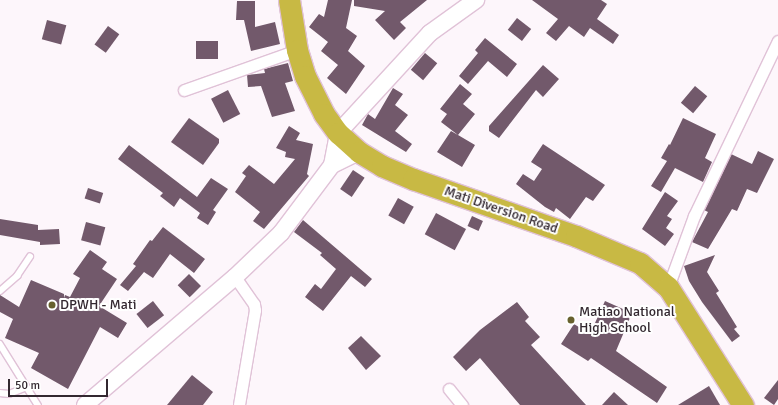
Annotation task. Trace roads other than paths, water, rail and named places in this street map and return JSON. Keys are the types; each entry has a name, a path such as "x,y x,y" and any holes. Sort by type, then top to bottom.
{"highway":[{"name":"Mati Diversion Road","path":"289,0 297,50 315,97 338,133 359,152 382,166 444,191 617,252 640,263 668,286 743,405"}],"street":[{"path":"85,405 235,277 281,233 332,165 338,133 425,38 476,0"},
{"path":"668,286 694,216 778,40"},
{"path":"184,90 297,50"},
{"path":"332,165 359,152"},
{"path":"235,277 254,304 255,310 239,405"},
{"path":"449,389 462,405"}],"lane":[{"path":"0,291 17,276 30,258"},
{"path":"0,344 38,405"},
{"path":"0,393 9,394 27,387"}],"place":[{"name":"DPWH - Mati","path":"52,305"},
{"name":"Matiao National High School","path":"571,320"}]}
